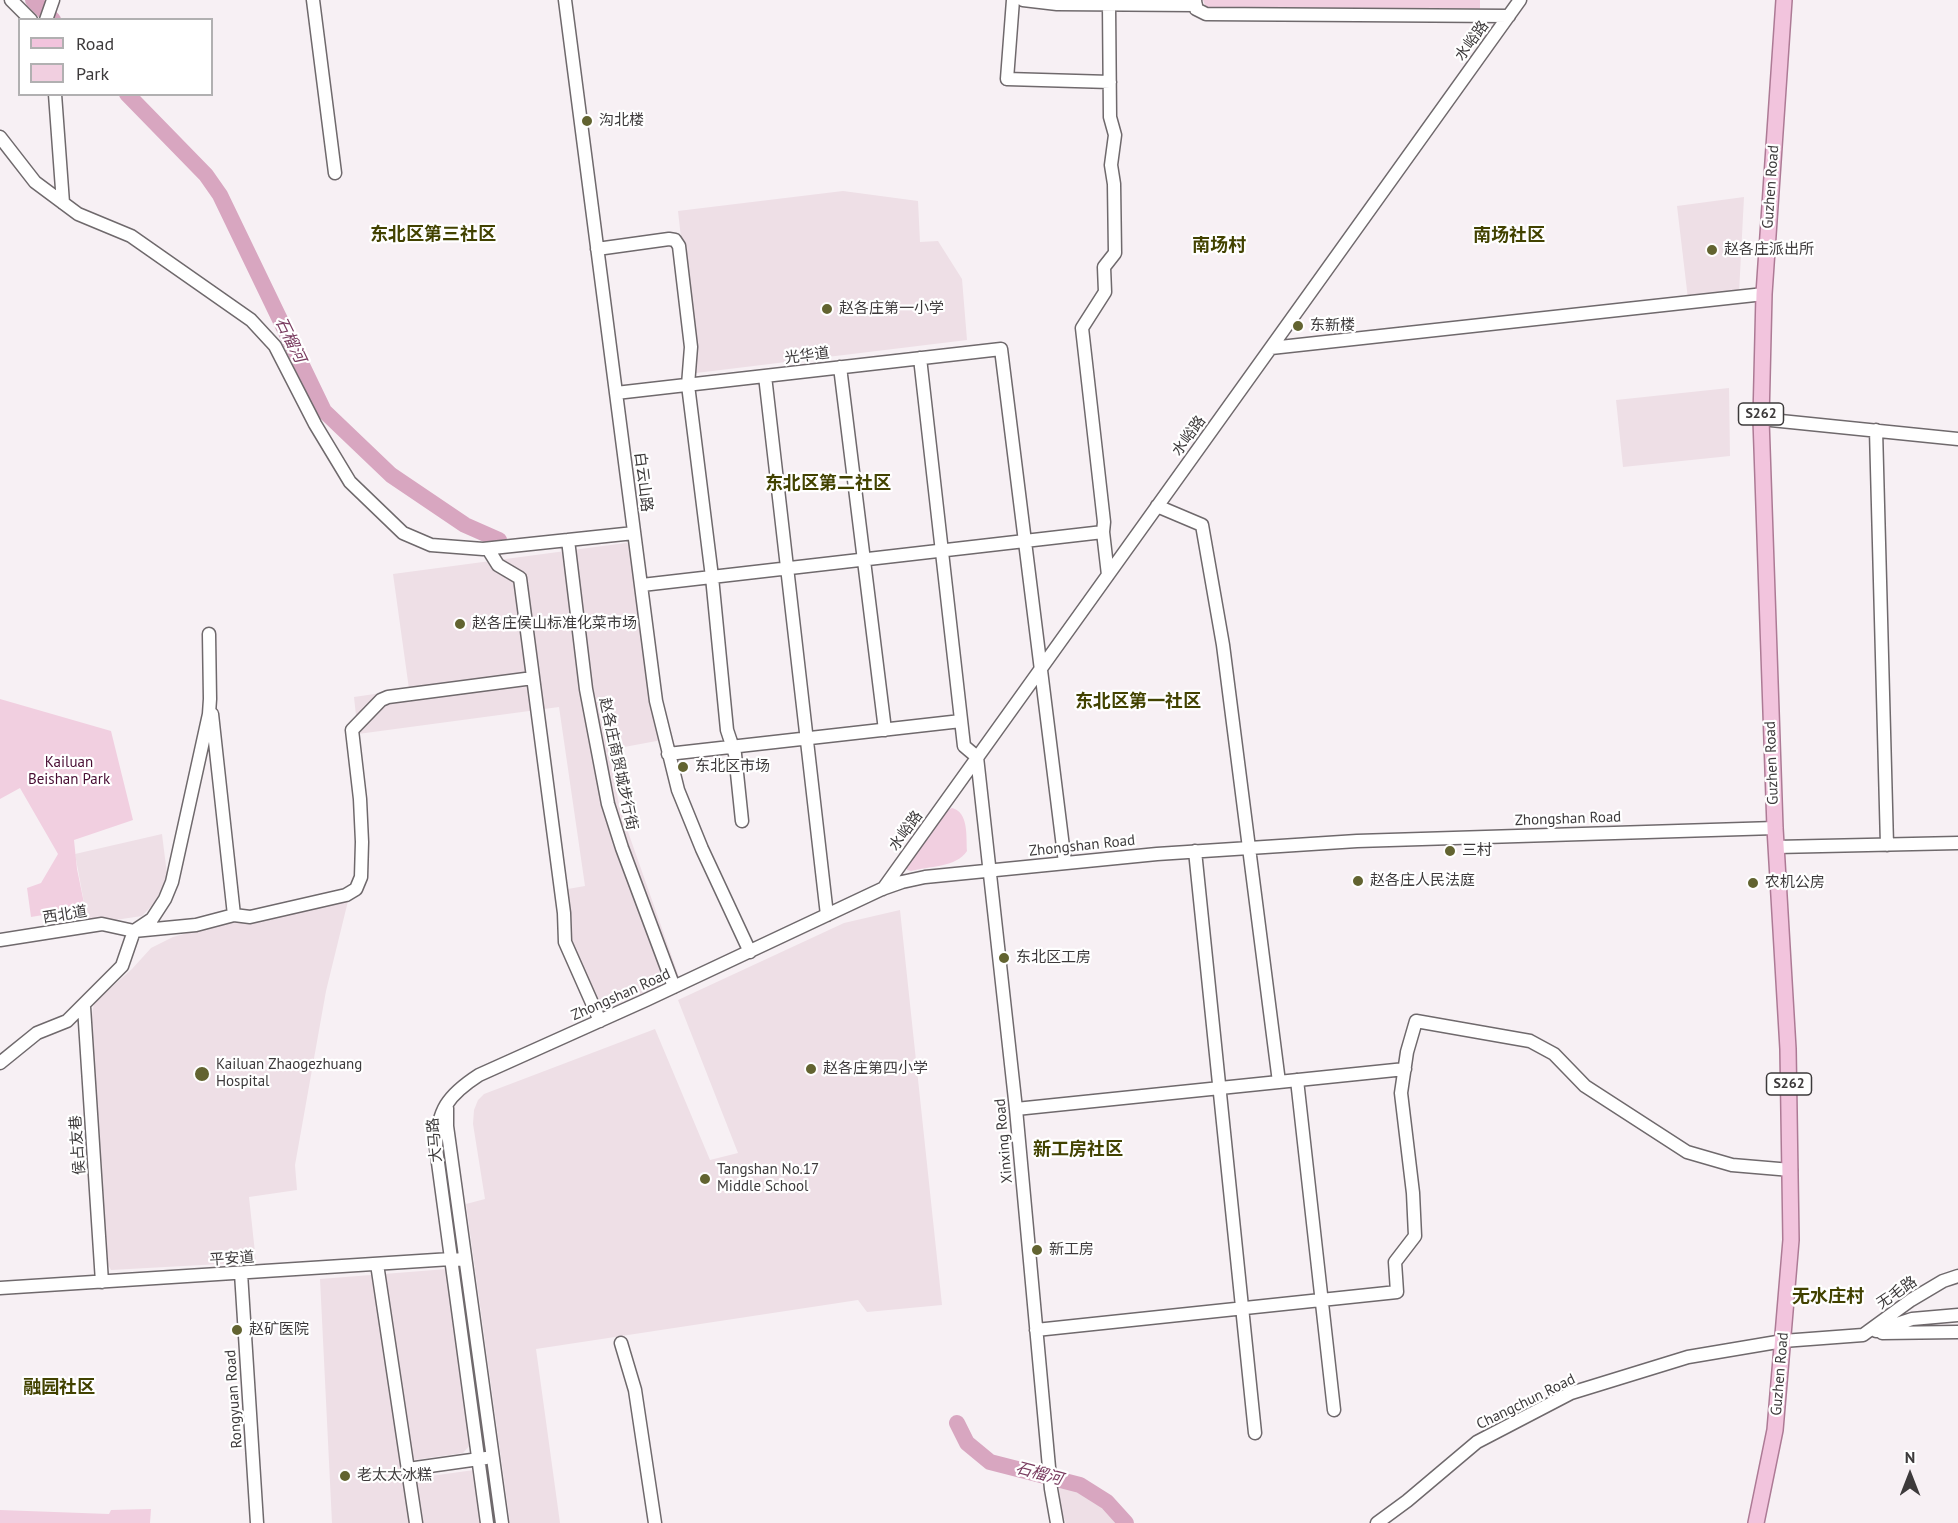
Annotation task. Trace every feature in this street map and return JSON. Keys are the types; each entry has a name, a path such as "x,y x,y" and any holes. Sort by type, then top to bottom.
{"main road":[{"name":"Guzhen Road","path":"1756,1523 1775,1430 1791,1240 1788,1049 1775,828 1761,419 1764,294 1785,0"}],"street":[{"path":"11,0 29,18"},
{"path":"313,0 334,173"},
{"name":"白云山路","path":"565,0 656,700 678,790 702,849 750,952"},
{"path":"1013,0 1007,79 1110,82"},
{"path":"1023,0 1056,4 1195,2 1196,9 1206,14 1509,16"},
{"name":"水峪路","path":"882,890 1520,0"},
{"path":"47,18 52,3"},
{"path":"1108,575 1082,328 1105,292 1104,267 1115,253 1114,184 1111,165 1115,135 1110,117 1109,4"},
{"path":"55,96 63,203"},
{"path":"0,137 35,182 78,214 131,236 251,320 276,346 315,424 350,482 404,533 431,545 489,549 634,532"},
{"path":"597,249 669,239 677,242 691,347 688,385 712,577 727,730 733,747 742,821"},
{"path":"1271,348 1764,294"},
{"name":"光华道","path":"616,393 1001,349 1025,541"},
{"path":"920,358 964,746 977,757"},
{"path":"840,367 885,730"},
{"path":"765,376 827,915"},
{"path":"1761,419 1958,439"},
{"path":"1876,430 1887,845"},
{"path":"1157,506 1202,525 1223,645 1279,1082"},
{"path":"642,585 1103,532"},
{"name":"赵各庄商贸城步行街","path":"568,540 586,689 608,804 674,987"},
{"path":"1025,541 1065,863"},
{"path":"489,549 498,565 520,578 564,913 565,942 600,1021"},
{"path":"208,634 210,699 234,915"},
{"name":"西北道","path":"0,940 102,924 134,931 196,924 234,915 250,917 346,895 356,889 361,877 360,799 352,730 381,700 388,697 533,678"},
{"path":"0,1063 37,1033 67,1021 84,1006 122,966 134,931 152,919 165,899 172,882 210,699"},
{"path":"668,754 961,721"},
{"name":"Xinxing Road","path":"977,757 1016,1109 1049,1470 1057,1523"},
{"name":"Zhongshan Road","path":"447,1104 456,1090 479,1075 882,890 902,882 925,877 1195,851 1369,841 1775,828"},
{"path":"1776,847 1958,843"},
{"path":"1195,851 1255,1433"},
{"name":"侯占友巷","path":"84,1006 102,1282"},
{"path":"1036,1330 1397,1292 1395,1262 1415,1236 1413,1194 1401,1093 1407,1052 1416,1021 1530,1041 1554,1054 1585,1086 1687,1152 1732,1165 1791,1170"},
{"path":"1016,1109 1405,1069"},
{"path":"1297,1080 1334,1410"},
{"name":"大马路","path":"447,1104 436,1131 436,1148 487,1523"},
{"name":"大马路","path":"447,1104 447,1126 502,1523"},
{"name":"平安道","path":"0,1288 451,1259 465,1260"},
{"path":"377,1264 416,1523"},
{"name":"Rongyuan Road","path":"241,1273 257,1523"},
{"name":"无毛路","path":"1863,1335 1911,1300 1943,1281 1958,1276"},
{"path":"1863,1335 1912,1319 1958,1315"},
{"path":"1783,1341 1863,1335 1958,1332"},
{"name":"Changchun Road","path":"1377,1523 1477,1442 1571,1393 1688,1357 1783,1341"},
{"path":"621,1342 635,1390 655,1523"},
{"path":"408,1469 493,1457"}],"shaded area":[{"name":"赵各庄第一小学","path":"843,191 918,201 920,242 938,241 962,279 967,340 696,373 678,211"},
{"name":"赵各庄派出所","path":"1744,197 1739,293 1688,299 1677,206"},
{"path":"1729,388 1730,456 1623,467 1616,400"},
{"path":"633,542 662,740 608,750 620,809 679,977 601,1012 566,939 562,890 585,886 559,707 358,734 354,697 409,689 393,574"},
{"path":"162,834 168,882 162,895 142,916 88,924 75,854"},
{"name":"Kailuan Zhaogezhuang Hospital","path":"343,898 348,901 326,991 295,1165 297,1190 249,1197 256,1262 111,1270 106,1261 90,1026 94,1003 132,969 151,948 173,937 227,922 253,921"},
{"name":"Tangshan No.17 Middle School","path":"900,910 942,1305 867,1312 858,1300 536,1349 560,1523 510,1523 466,1204 485,1199 473,1124 474,1110 478,1100 484,1094 655,1029 710,1160 738,1153 678,1000 844,923"},
{"path":"447,1269 472,1443 463,1453 407,1461 409,1479 474,1470 482,1523 332,1523 320,1279"},
{"path":"1059,1488 1071,1489 1102,1503 1118,1523 1066,1523 1061,1511"}],"green space":[{"path":"1203,0 1480,0 1480,9 1206,8"},
{"name":"Kailuan Beishan Park","path":"0,699 111,731 133,820 74,840 85,908 31,917 27,888 41,883 58,854 20,788 0,799"},
{"path":"952,808 961,814 964,820 967,851 956,861 941,866 907,870 907,863 947,810"},
{"path":"151,1509 150,1523 0,1523 0,1510 109,1514 111,1510"}],"waterway":[{"name":"石榴河","path":"33,0 51,18"},
{"name":"石榴河","path":"129,96 206,175 220,195 324,411 391,475 465,525 499,540"},
{"name":"石榴河","path":"957,1423 967,1443 990,1462 1080,1485 1107,1502 1126,1523"}],"place":[{"name":"沟北楼","path":"587,121"},
{"name":"赵各庄派出所","path":"1712,250"},
{"name":"赵各庄第一小学","path":"827,309"},
{"name":"东新楼","path":"1298,326"},
{"name":"赵各庄侯山标准化菜市场","path":"460,624"},
{"name":"东北区市场","path":"683,767"},
{"name":"三村","path":"1450,851"},
{"name":"赵各庄人民法庭","path":"1358,881"},
{"name":"农机公房","path":"1753,883"},
{"name":"东北区工房","path":"1004,958"},
{"name":"赵各庄第四小学","path":"811,1069"},
{"name":"Kailuan Zhaogezhuang Hospital","path":"202,1074"},
{"name":"Tangshan No.17 Middle School","path":"705,1179"},
{"name":"新工房","path":"1037,1250"},
{"name":"赵矿医院","path":"237,1330"},
{"name":"老太太冰糕","path":"345,1476"}],"district":[{"name":"东北区第三社区","path":"433,235"},
{"name":"南场社区","path":"1509,236"},
{"name":"南场村","path":"1219,246"},
{"name":"东北区第二社区","path":"828,484"},
{"name":"东北区第一社区","path":"1138,702"},
{"name":"新工房社区","path":"1078,1150"},
{"name":"无水庄村","path":"1828,1297"},
{"name":"融园社区","path":"59,1388"}]}
